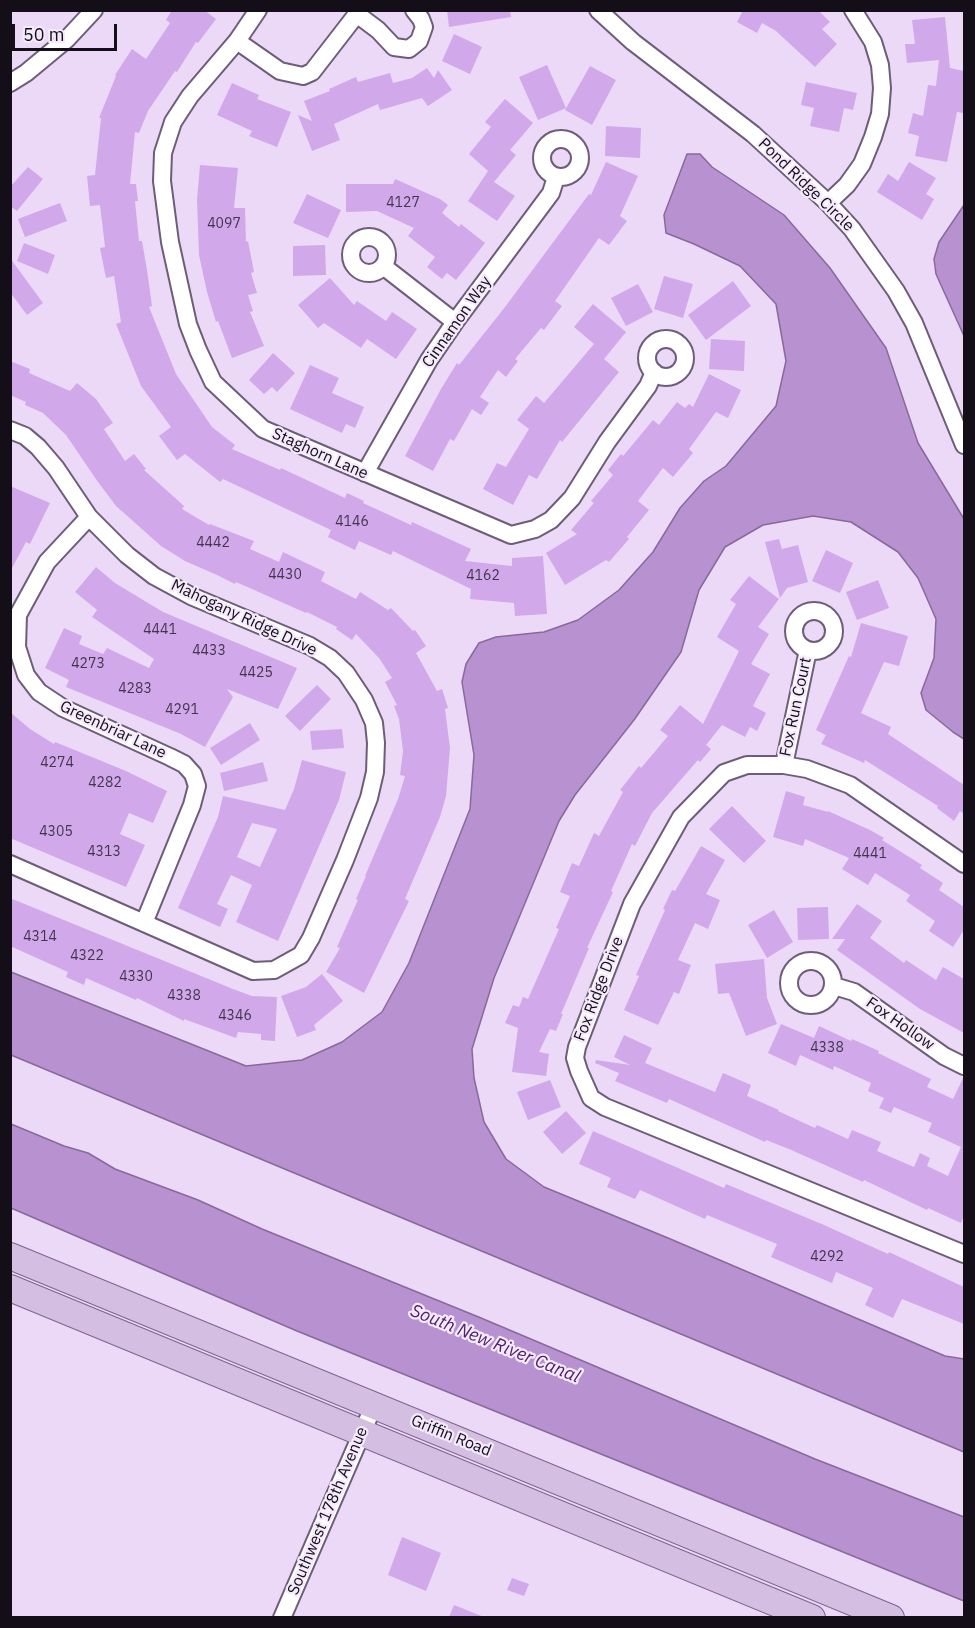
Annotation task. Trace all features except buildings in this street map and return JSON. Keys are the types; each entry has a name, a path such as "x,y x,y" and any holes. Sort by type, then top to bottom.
{"main road":[{"path":"13,1289 18,1259"},
{"name":"Griffin Road","path":"18,1259 891,1617"},
{"name":"Griffin Road","path":"13,1289 812,1617"}],"street":[{"path":"10,83 26,73 67,39 94,10"},
{"name":"Staghorn Lane","path":"258,10 237,41 190,96 173,122 163,153 162,181 170,242 188,324 198,350 213,382 263,429 499,532 511,535 535,529 551,520 572,498 607,442 648,386 654,372"},
{"path":"237,41 280,71 303,76 312,72 359,13 394,47 409,49 419,41 424,27 422,19 414,10"},
{"name":"Pond Ridge Circle","path":"598,10 633,42 753,134 828,203 852,229 896,291 914,323 964,445"},
{"path":"828,203 847,184 862,164 880,114 882,88 880,65 873,42 853,10"},
{"name":"Cinnamon Way","path":"365,473 429,360 551,193 556,177"},
{"path":"383,266 455,322"},
{"name":"Mahogany Ridge Drive","path":"10,430 25,436 38,447 56,468 89,517 127,555 154,576 191,596 310,646 330,658 346,673 364,700 374,723 375,772 369,798 311,938 301,955 274,970 254,971 10,864"},
{"name":"Greenbriar Lane","path":"89,517 47,562 18,615 17,647 26,675 39,692 63,708 184,764 193,774 197,786 192,805 144,923"},
{"name":"Fox Run Court","path":"784,765 808,650"},
{"name":"Fox Ridge Drive","path":"964,864 850,785 807,769 784,765 747,765 724,773 681,817 632,904 577,1047 575,1058 591,1098 605,1107 964,1254"},
{"name":"Fox Hollow","path":"834,986 854,992 944,1056 964,1066"},
{"name":"Southwest 178th Avenue","path":"288,1616 375,1405"}],"water":[{"path":"687,154 700,154 712,167 784,215 830,268 886,348 918,443 964,519 964,739 926,710 921,693 934,658 936,619 918,578 898,552 851,522 813,516 763,525 725,547 699,590 681,652 634,720 575,795 559,821 494,978 472,1049 474,1078 484,1122 506,1159 544,1187 945,1356 964,1359 964,1452 11,1055 11,972 246,1066 302,1060 342,1042 382,1012 409,963 470,809 474,755 462,682 466,664 479,643 496,637 544,632 578,620 619,590 653,552 680,508 704,481 726,466 776,406 786,361 776,304 740,266 666,233 664,215"},
{"path":"964,205 964,336 936,274 934,259 939,242"},
{"name":"South New River Canal","path":"11,1124 64,1146 88,1153 115,1169 198,1200 262,1229 481,1318 815,1459 964,1517 964,1601 297,1331 11,1208"}]}
